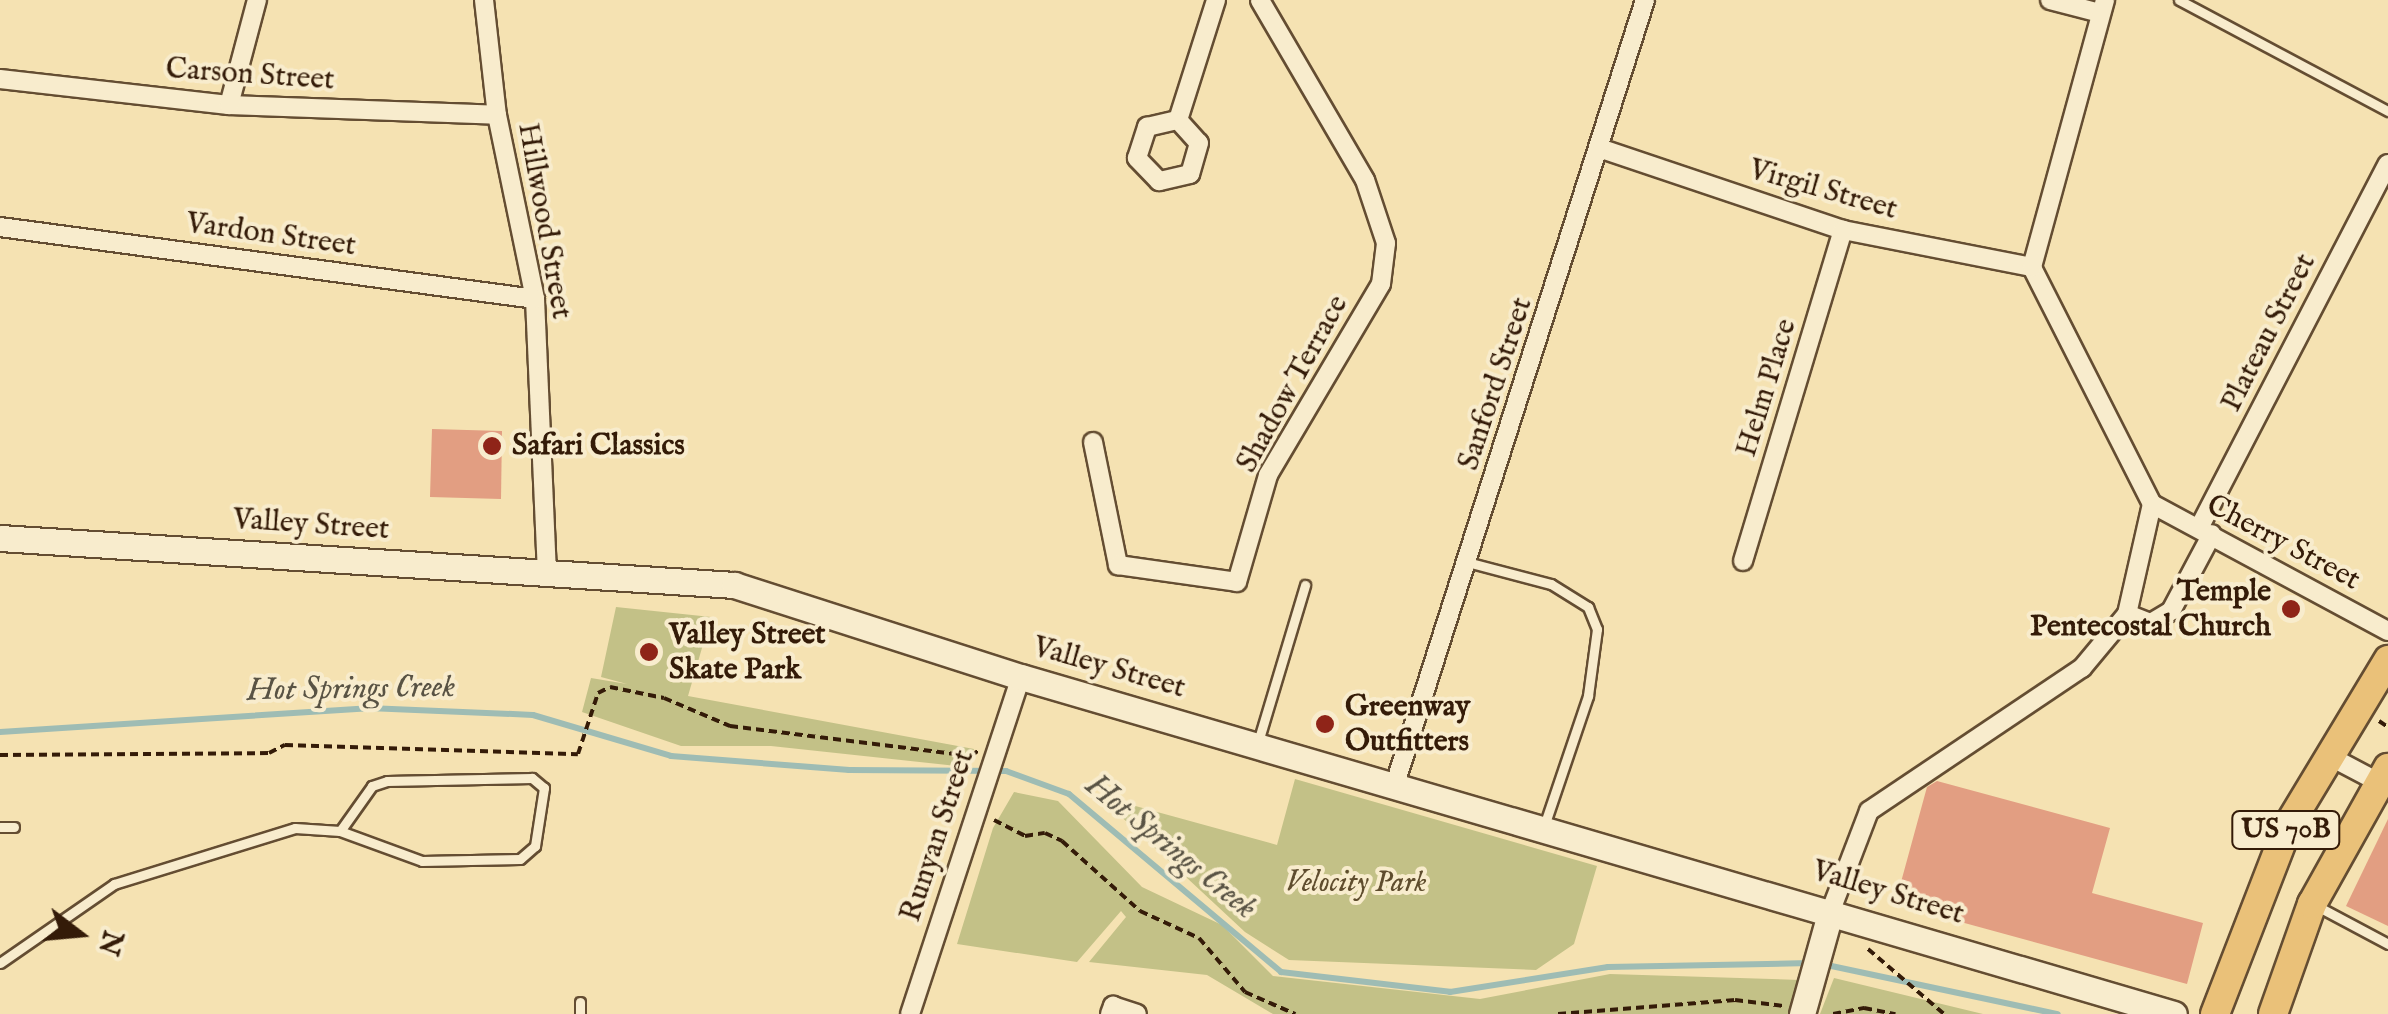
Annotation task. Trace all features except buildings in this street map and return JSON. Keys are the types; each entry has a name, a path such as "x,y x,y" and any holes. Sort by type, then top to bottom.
{"main road":[{"name":"US 70B","path":"2215,1014 2255,896 2329,756 2388,660"},
{"name":"US 70B","path":"2273,1014 2312,904 2385,779"}],"street":[{"path":"230,105 257,0"},
{"name":"Hillwood Street","path":"484,0 497,115 535,298 547,573"},
{"path":"1178,120 1216,0"},
{"name":"Shadow Terrace","path":"1093,442 1118,564 1237,582 1268,475 1381,284 1386,243 1366,180 1260,0"},
{"name":"Sanford Street","path":"1395,784 1602,150 1645,0"},
{"path":"1802,1011 1831,910 1869,811 2082,668 2127,614 2152,504 2032,267 2102,7 2050,0"},
{"name":"Carson Street","path":"0,80 230,105 497,115"},
{"name":"Virgil Street","path":"1602,150 1842,230 2032,267"},
{"name":"Plateau Street","path":"2127,614 2150,623 2171,611 2206,531 2388,164"},
{"name":"Vardon Street","path":"0,227 535,298"},
{"name":"Helm Place","path":"1743,561 1842,230"},
{"name":"Cherry Street","path":"2152,504 2388,631"},
{"name":"Valley Street","path":"0,538 734,585 1021,677 1544,826 2174,1014"},
{"name":"Runyan Street","path":"910,1014 984,786 985,753 1021,677"},
{"path":"2329,756 2385,779"},
{"path":"1112,1010 1137,1014"}],"lane":[{"path":"2179,0 2388,111"},
{"path":"1467,562 1551,584 1588,607 1597,629 1588,696 1544,826"},
{"path":"1257,744 1305,585"},
{"path":"0,963 114,884 295,828 340,831 422,861 520,858 535,846 544,788 532,778 387,781 372,786 340,831"},
{"path":"0,827 14,827"},
{"path":"2312,904 2388,944"}],"path":[{"path":"0,755 269,752 286,745 578,754 598,693 610,687 664,698 730,726 971,756 985,753"},
{"path":"2379,721 2388,728"},
{"path":"997,802 992,818 1025,836 1046,832 1062,841 1140,912 1199,938 1246,992 1295,1014"},
{"path":"1874,954 1944,1014"},
{"path":"1558,1014 1735,1000 1802,1011"},
{"path":"1833,1014 1864,1008 1895,1014"}],"green space":[{"path":"616,607 711,617 688,696 974,749 966,767 771,746 681,746 582,712 591,678 627,684 601,677"},
{"name":"Velocity Park","path":"1295,779 1597,866 1574,944 1536,970 1289,960 1245,932 1099,796 1277,845"},
{"path":"1014,792 1058,801 1142,887 1222,925 1273,976 1480,999 1610,974 1800,980 1790,1014 1273,1014 1207,975 1089,962 1126,917 1121,911 1077,962 957,944 993,828"},
{"path":"1834,978 1983,1014 1820,1014"}],"waterway":[{"name":"Hot Springs Creek","path":"0,732 368,708 533,715 671,756 849,770 1006,771 1069,794 1281,972 1450,992 1608,967 1810,963"},
{"name":"Hot Springs Creek","path":"1822,964 2058,1014"}],"place":[{"name":"Safari Classics","path":"492,446"},
{"name":"Temple Pentecostal Church","path":"2291,609"},
{"name":"Valley Street Skate Park","path":"649,652"},
{"name":"Greenway Outfitters","path":"1325,724"}]}
